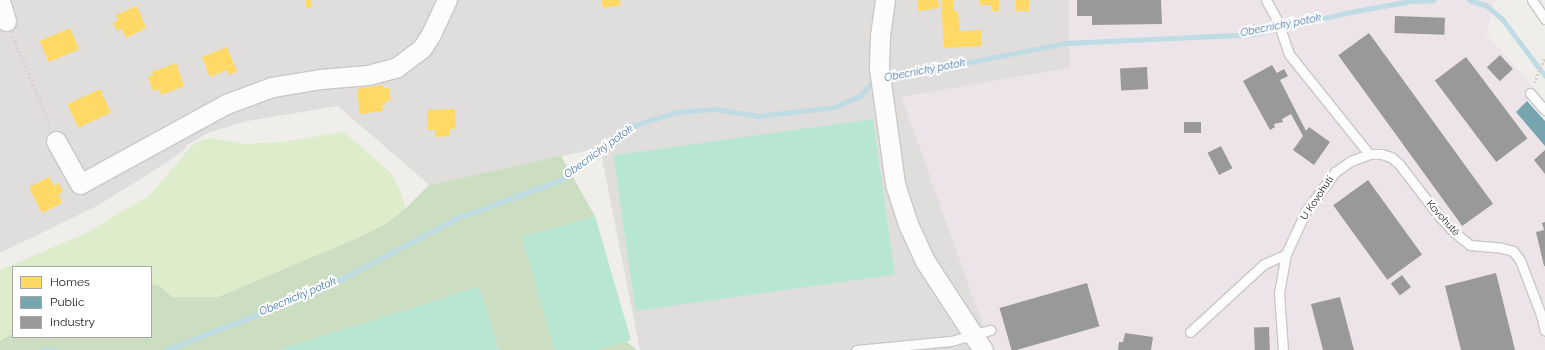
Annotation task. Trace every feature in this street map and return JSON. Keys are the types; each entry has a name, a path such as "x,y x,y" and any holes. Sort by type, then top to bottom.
{"street":[{"path":"56,141 80,184 226,104 239,99 272,87 321,79 368,75 397,67 422,48 432,34 447,0"},
{"path":"886,0 880,36 879,68 896,184 908,224 925,261 983,338"},
{"path":"0,1 6,21"}],"lane":[{"path":"1266,0 1276,16 1289,54 1369,154"},
{"path":"1532,0 1545,18"},
{"path":"1532,89 1545,110"},
{"name":"U Kovohutí","path":"1283,350 1279,293 1286,254 1306,211 1335,172 1351,161 1369,154"},
{"name":"Kovohutě","path":"1369,154 1381,154 1391,157 1399,164 1439,216 1454,232 1470,245 1502,248 1513,251 1520,260 1543,314 1545,331"},
{"path":"1190,332 1264,264 1286,254"},
{"path":"856,350 983,338"}],"path":[{"path":"6,21 56,141"},
{"path":"1532,89 1545,57"}],"shaded area":[{"path":"0,0 1069,0 1070,68 902,97 992,350 640,350 600,148 429,185 338,106 248,121 210,132 187,145 184,150 166,163 97,206 0,253"},
{"path":"1069,0 1495,0 1486,34 1533,86 1528,101 1545,121 1545,350 992,350 902,97 1070,68"}],"green space":[{"path":"873,119 895,274 635,311 614,155"},
{"path":"344,132 390,172 399,187 406,208 386,224 362,236 218,297 172,297 160,286 152,284 152,266 12,266 12,334 0,341 0,270 86,233 150,195 193,144 210,138 247,144 282,142"},
{"path":"561,156 595,216 523,237 555,350 499,350 479,287 278,350 0,350 0,341 12,334 12,338 152,338 152,284 160,286 172,297 218,297 362,236 386,224 406,208 429,185"},
{"path":"595,216 631,340 596,350 555,350 522,237"},
{"path":"479,287 499,350 278,350"},
{"path":"626,341 637,350 596,350"}],"building: Homes":[{"path":"305,0 311,0 312,7 306,8"},
{"path":"601,0 620,0 621,5 603,8"},
{"path":"918,0 938,0 939,8 918,11"},
{"path":"941,0 953,0 954,11 958,11 960,31 981,30 982,46 944,48"},
{"path":"979,0 999,0 999,11 991,11 991,5 979,5"},
{"path":"1016,0 1029,0 1029,11 1016,11"},
{"path":"137,6 146,28 126,38 121,28 117,31 113,23 118,20 116,15"},
{"path":"70,28 79,49 49,62 40,41"},
{"path":"227,47 237,72 229,75 227,70 210,77 202,57"},
{"path":"176,63 184,86 161,95 159,89 153,91 148,77 153,75 152,72"},
{"path":"383,85 384,88 389,88 391,100 385,101 386,104 382,105 383,111 360,114 357,89"},
{"path":"100,89 111,113 78,128 67,104"},
{"path":"455,109 456,129 449,129 450,136 435,137 435,130 428,130 427,110"},
{"path":"49,177 54,186 59,183 63,192 58,194 62,203 42,213 29,187"}],"building: Public":[{"path":"1527,101 1545,121 1545,146 1516,112"}],"building: Industry":[{"path":"1077,0 1161,0 1162,24 1092,25 1092,16 1077,16"},
{"path":"1395,16 1445,18 1444,35 1394,33"},
{"path":"1369,33 1493,204 1462,226 1338,55"},
{"path":"1500,55 1513,69 1500,81 1487,67"},
{"path":"1466,57 1527,138 1496,162 1435,80"},
{"path":"1272,65 1277,73 1284,69 1288,76 1280,80 1306,131 1309,127 1330,142 1314,165 1293,150 1303,136 1291,114 1282,119 1283,122 1274,124 1275,127 1270,130 1243,81"},
{"path":"1147,67 1148,89 1121,90 1120,68"},
{"path":"1184,122 1201,122 1201,133 1184,133"},
{"path":"1221,146 1232,168 1219,175 1208,153"},
{"path":"1545,150 1545,174 1534,160"},
{"path":"1368,180 1422,254 1387,280 1333,205"},
{"path":"1545,222 1544,266 1536,232 1544,230 1542,223"},
{"path":"1496,273 1515,350 1461,350 1445,286"},
{"path":"1402,275 1411,287 1400,295 1391,283"},
{"path":"1087,283 1099,326 1017,350 1012,350 1000,308"},
{"path":"1340,297 1354,350 1323,350 1311,304"},
{"path":"1269,327 1270,350 1255,350 1254,328"},
{"path":"1125,333 1153,337 1151,350 1118,350 1119,342 1123,342"}],"waterway":[{"name":"Obecnický potok","path":"884,79 1065,43 1253,34 1355,11 1411,1 1434,0"},
{"name":"Obecnický potok","path":"1469,0 1487,6 1502,19 1545,76"},
{"name":"Obecnický potok","path":"165,350 321,290 457,218 561,180 632,126 676,112 716,109 758,116 835,107 860,96 873,81 876,81"},
{"path":"42,350 54,350"}]}
